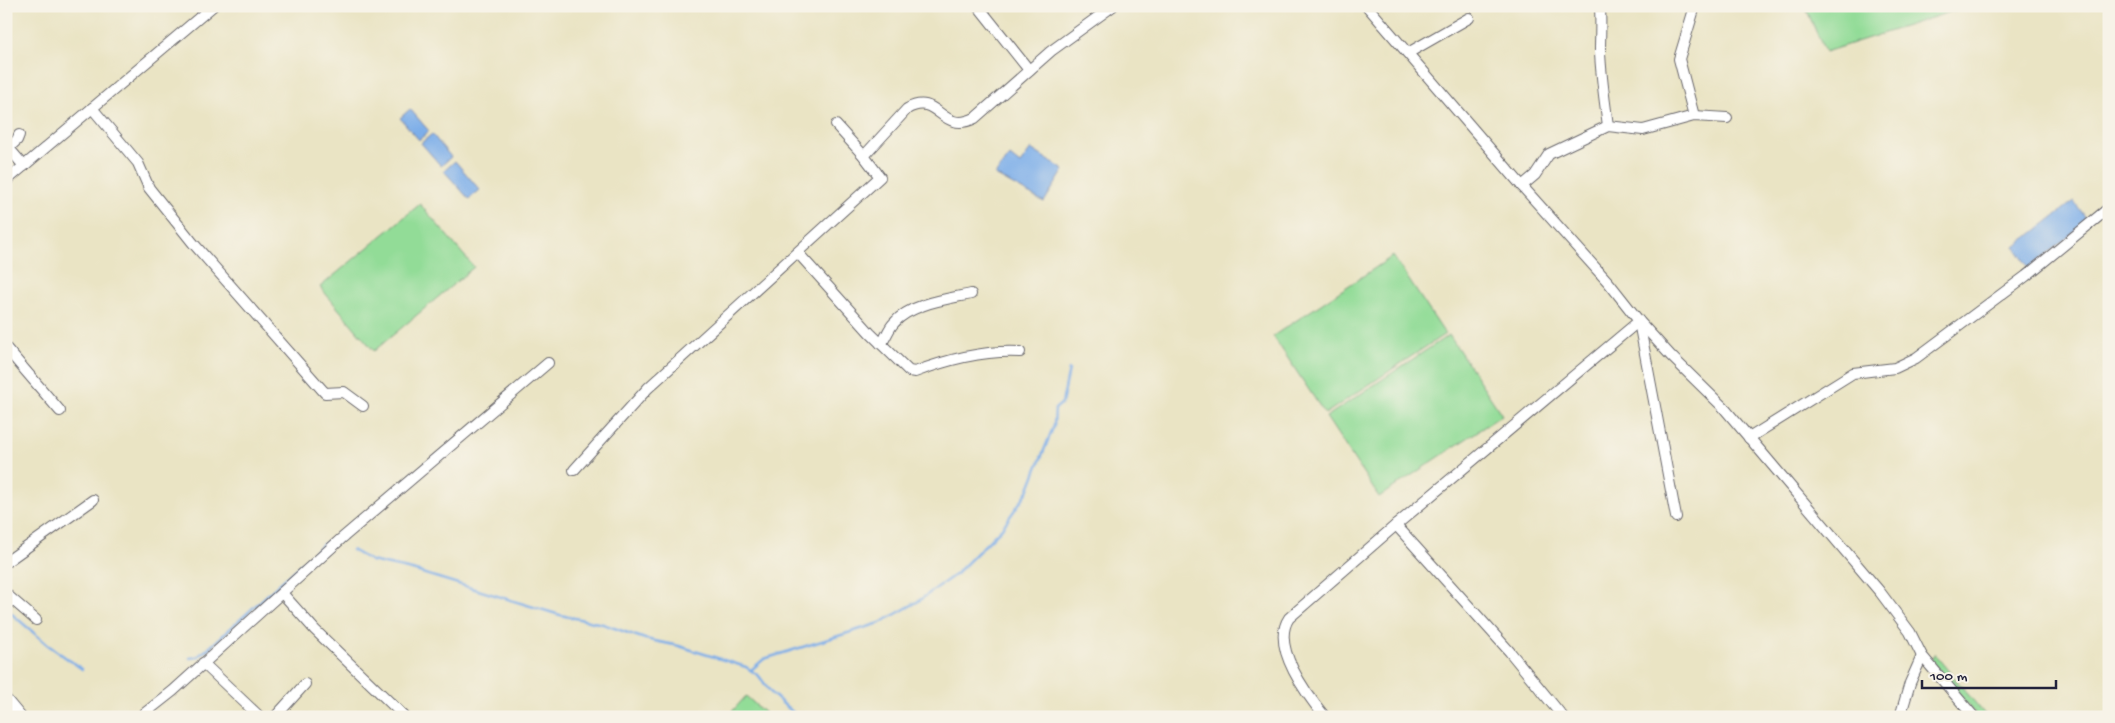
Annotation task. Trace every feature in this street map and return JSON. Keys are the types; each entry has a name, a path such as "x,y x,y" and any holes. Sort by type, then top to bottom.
{"street":[{"path":"6,180 213,6"},
{"path":"978,6 1029,70"},
{"path":"864,156 907,109 916,104 930,106 950,120 965,122 975,118 1051,51 1113,6"},
{"path":"1367,6 1522,186 1609,283 1639,321 1671,356 1724,408 1880,592 1910,632 1922,656 1974,717"},
{"path":"1598,6 1602,33 1601,57 1608,126"},
{"path":"1694,116 1679,59 1695,6"},
{"path":"1408,53 1469,18"},
{"path":"92,108 138,163 149,188 192,243 325,393 344,392 363,406"},
{"path":"1522,186 1535,175 1549,154 1608,126 1643,130 1694,116 1726,118"},
{"path":"574,470 648,388 880,177 836,125"},
{"path":"19,135 7,147 24,166"},
{"path":"1749,438 1853,373 1895,368 1916,358 2026,276 2109,208"},
{"path":"798,253 906,369 915,372 973,354 1000,351 1020,352"},
{"path":"881,344 900,317 926,304 971,294"},
{"path":"1639,321 1676,517"},
{"path":"1325,717 1296,678 1283,636 1284,626 1301,606 1639,321"},
{"path":"6,348 60,411"},
{"path":"140,717 204,663 341,539 548,363"},
{"path":"6,562 94,500"},
{"path":"1396,525 1510,652 1563,717"},
{"path":"282,593 315,630 404,717"},
{"path":"6,594 36,620"},
{"path":"1900,717 1910,683 1922,656"},
{"path":"204,663 260,717"},
{"path":"275,717 305,684"},
{"path":"6,699 21,717"}],"green space":[{"path":"1805,6 1969,6 1825,52"},
{"path":"420,204 474,267 374,351 320,287"},
{"path":"1393,256 1445,334 1325,414 1273,336"},
{"path":"1449,335 1502,415 1379,497 1326,417"},
{"path":"1935,653 1987,717 1978,717 1934,664 1931,659"},
{"path":"746,696 769,717 727,717"}],"water":[{"path":"410,109 429,131 419,140 400,118"},
{"path":"432,134 451,157 441,166 421,143"},
{"path":"1031,149 1064,170 1044,202 995,175 1010,156 1020,164"},
{"path":"455,161 480,190 469,199 444,171"},
{"path":"2074,201 2088,221 2029,268 2015,247"}],"waterway":[{"path":"751,670 764,659 880,623 917,602 956,574 1002,528 1028,491 1054,425 1055,409 1062,403 1069,370"},
{"path":"190,658 197,657 209,648 322,545 331,541"},
{"path":"352,550 371,561 412,570 560,615 603,624 645,639 679,646 746,667 759,676 772,694 798,717"},
{"path":"6,609 48,645 82,669"}]}
